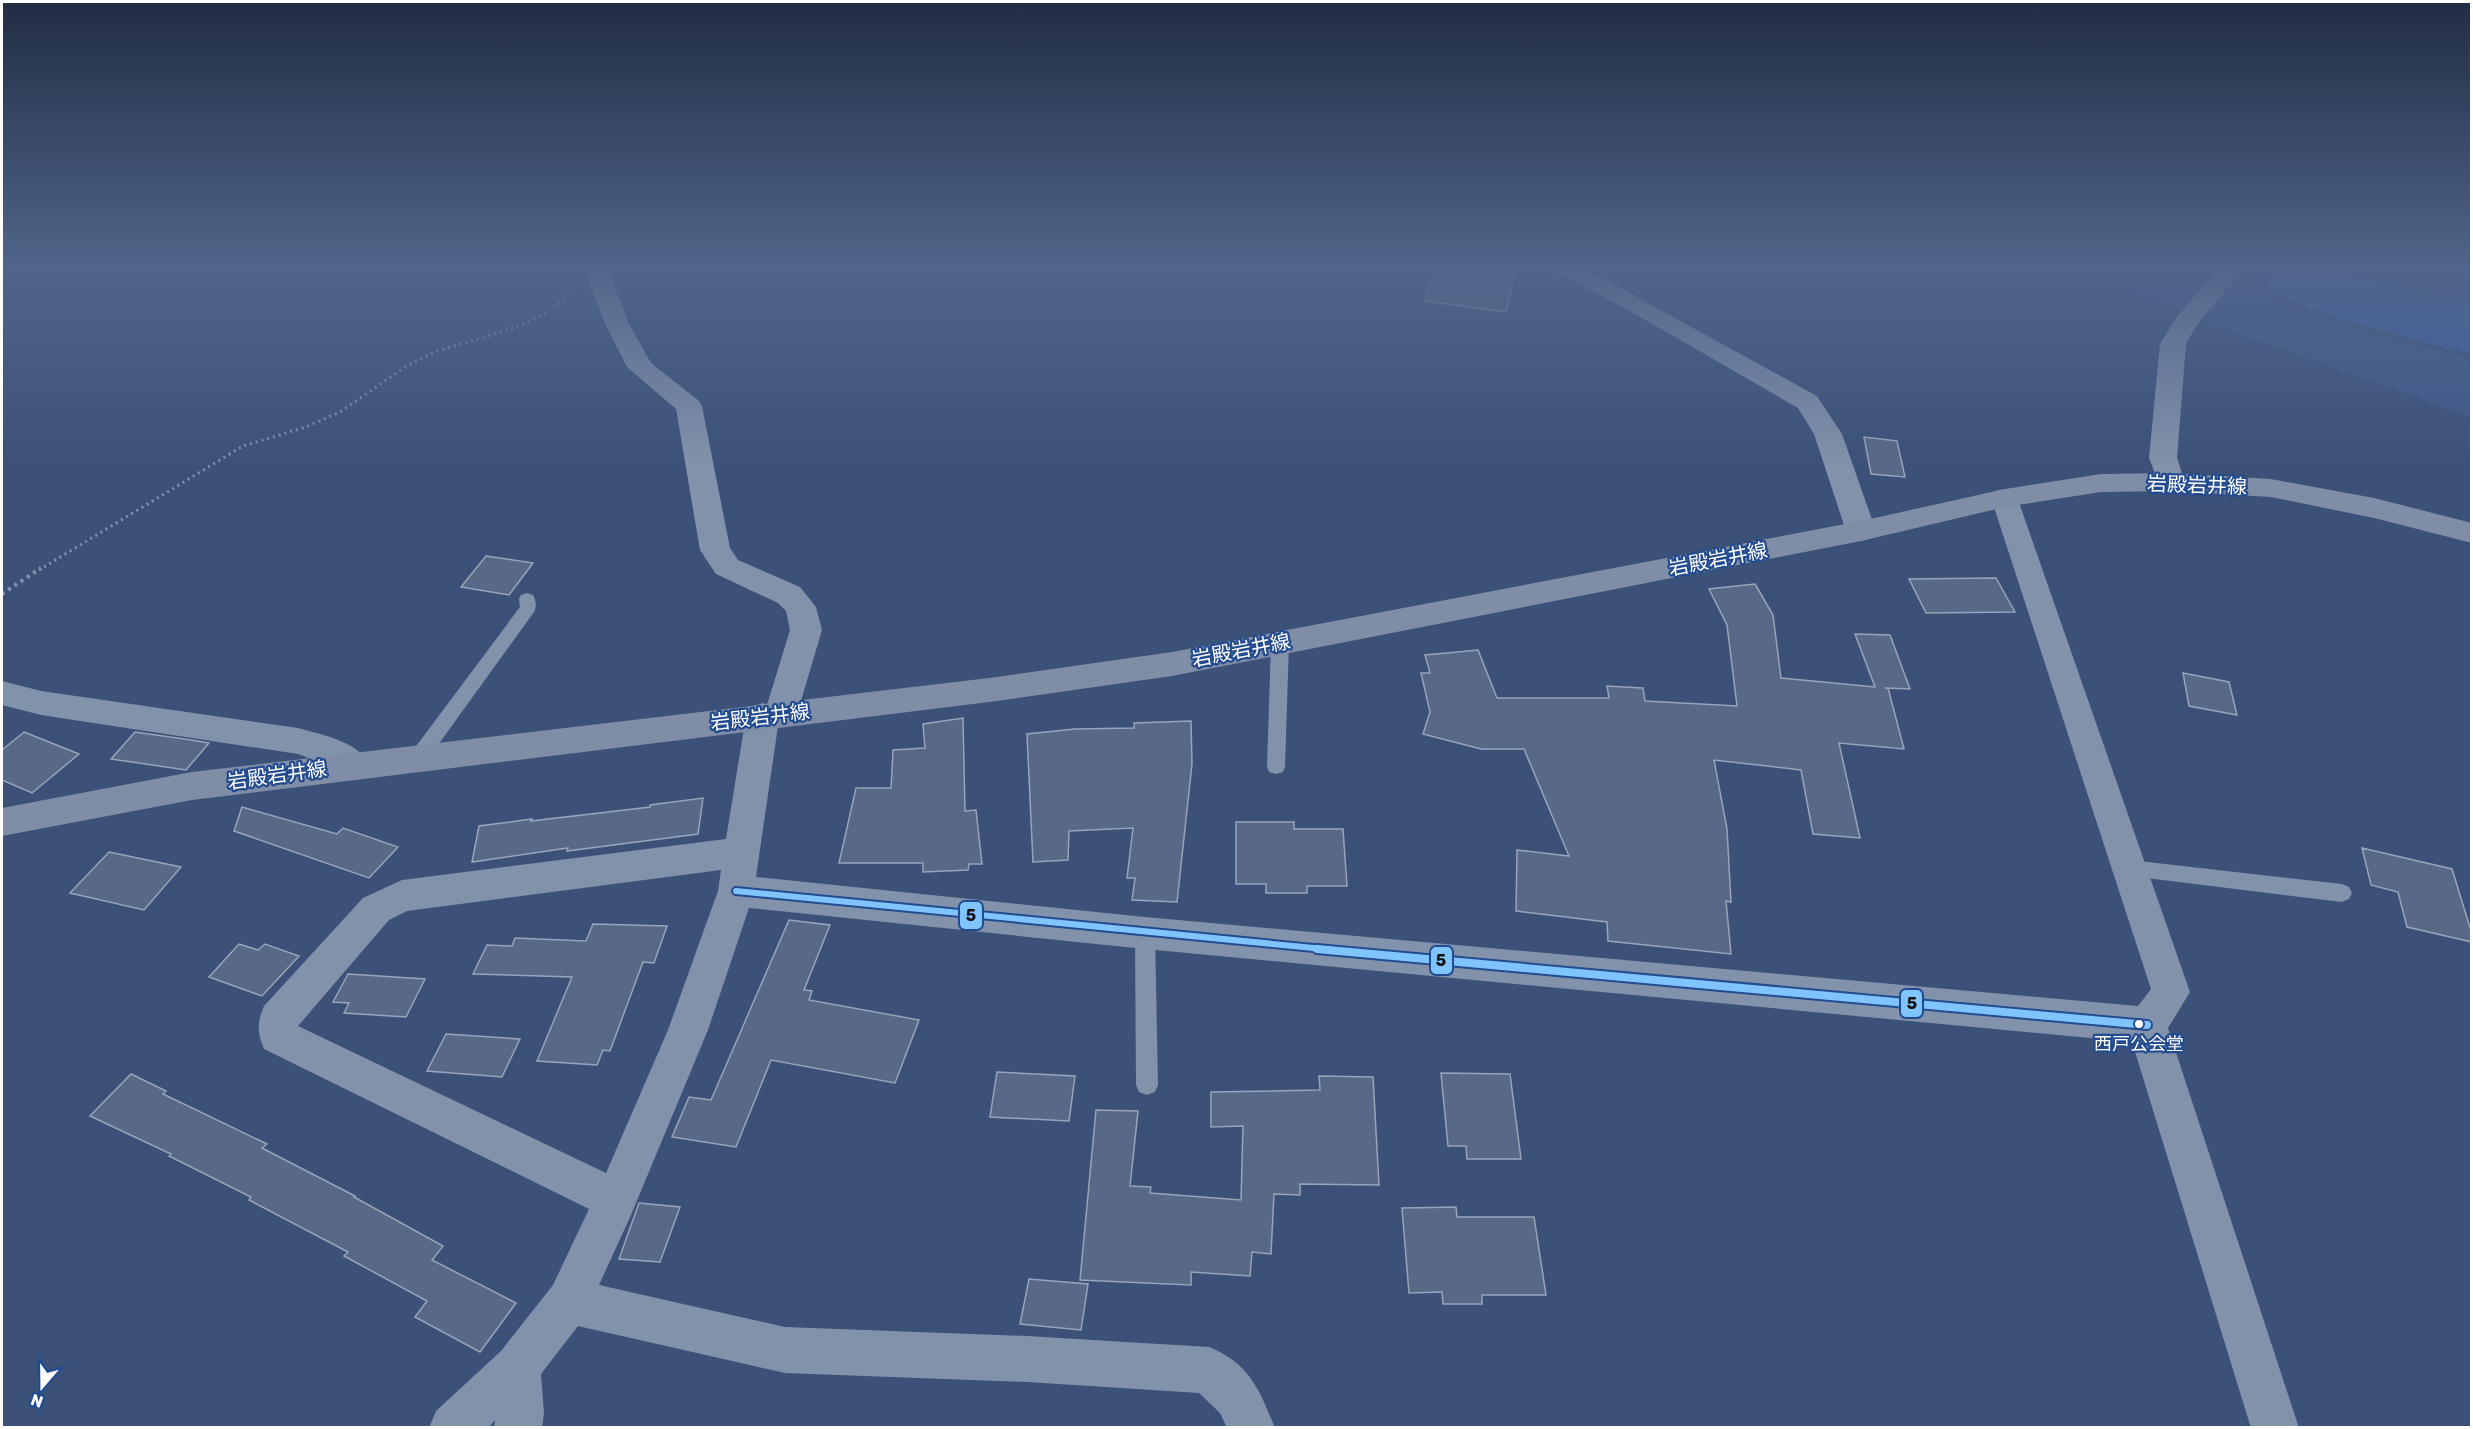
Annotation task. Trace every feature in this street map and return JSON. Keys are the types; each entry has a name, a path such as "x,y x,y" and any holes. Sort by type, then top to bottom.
{"main road":[{"name":"岩殿岩井線","path":"2,822 192,786 989,690 1172,664 1861,531 2006,498 2101,483 2171,482 2271,488 2374,508 2472,533"}],"street":[{"path":"453,1428 517,1367 569,1301 616,1200 688,1030 736,891 741,852 772,715 806,630 801,607 789,595 727,567 715,549 689,406 640,367 621,334"},
{"path":"1686,334 1808,402 1828,434 1861,531"},
{"path":"2171,482 2163,458 2173,344 2179,334"},
{"path":"2006,498 2171,992 2147,1025"},
{"path":"2,693 41,704 298,741 325,749 352,765"},
{"path":"616,1200 278,1036 278,1019 376,909 402,896 741,852"},
{"path":"736,891 1145,933 2147,1025"},
{"path":"2147,1025 2275,1428"},
{"path":"569,1301 785,1350 1027,1359 1209,1370 1237,1396 1251,1428"},
{"path":"517,1367 520,1413 518,1428"}],"lane":[{"path":"418,758 528,608 527,599"},
{"path":"1276,767 1280,643"},
{"path":"2130,868 2342,893"},
{"path":"1145,933 1147,1085"}],"path":[{"path":"2,594 78,544 152,503 243,446 306,427 340,412 405,367 437,351 495,334"}],"shaded area":[{"path":"2238,334 2373,334 2471,359 2471,417"},
{"path":"2393,334 2471,334 2471,353"}],"building":[{"path":"1864,437 1897,441 1905,477 1871,474"},
{"path":"486,556 533,563 509,595 461,587"},
{"path":"1996,578 2015,612 1926,613 1909,579"},
{"path":"1755,584 1773,615 1781,678 1875,687 1855,634 1890,635 1910,689 1888,688 1904,749 1839,743 1860,838 1813,834 1801,770 1714,760 1727,829 1731,902 1726,901 1731,954 1608,941 1607,922 1516,911 1517,850 1569,856 1524,749 1481,749 1423,734 1430,712 1421,673 1430,673 1425,655 1478,650 1497,698 1609,698 1607,686 1643,688 1645,701 1737,706 1727,625 1709,589"},
{"path":"2183,673 2229,682 2237,715 2189,706"},
{"path":"963,718 965,811 976,810 982,864 969,864 968,870 923,872 923,863 839,863 856,788 891,788 893,750 925,748 923,724"},
{"path":"1191,721 1192,764 1177,902 1132,900 1135,878 1127,878 1133,828 1069,831 1068,860 1033,862 1027,734 1075,729 1134,728 1134,723"},
{"path":"24,732 79,754 32,793 2,780 2,750"},
{"path":"135,732 209,743 186,770 111,759"},
{"path":"703,798 698,834 567,851 568,848 472,862 479,826 650,807 650,805"},
{"path":"242,807 337,834 343,828 398,847 369,878 234,831"},
{"path":"1236,822 1294,822 1294,829 1343,829 1347,886 1307,886 1307,893 1266,893 1266,884 1236,884"},
{"path":"2362,848 2452,869 2472,934 2472,942 2407,927 2398,892 2371,885"},
{"path":"109,852 181,867 144,910 70,893"},
{"path":"789,920 830,925 804,990 812,991 809,1000 919,1020 895,1083 771,1060 736,1147 672,1137 689,1097 711,1100"},
{"path":"593,924 667,926 654,963 643,962 610,1051 603,1050 597,1065 537,1061 572,977 473,974 487,945 512,946 515,938 586,941"},
{"path":"239,944 258,950 265,944 299,956 262,996 209,977"},
{"path":"348,974 425,979 406,1017 344,1013 349,1003 333,1002"},
{"path":"446,1034 520,1039 502,1077 427,1071"},
{"path":"997,1072 1075,1076 1069,1121 990,1117"},
{"path":"1441,1073 1510,1074 1521,1159 1467,1159 1466,1146 1448,1146"},
{"path":"131,1074 166,1091 163,1094 267,1144 262,1148 355,1196 443,1246 432,1260 516,1303 480,1352 415,1317 427,1301 344,1256 348,1252 249,1200 251,1197 169,1156 171,1154 90,1116"},
{"path":"1319,1076 1373,1077 1379,1185 1300,1184 1300,1195 1274,1194 1271,1254 1252,1252 1250,1276 1191,1272 1191,1285 1080,1280 1096,1110 1138,1111 1130,1186 1151,1187 1150,1193 1241,1200 1243,1126 1211,1127 1211,1092 1320,1090"},
{"path":"639,1203 680,1207 660,1262 619,1259"},
{"path":"1456,1207 1457,1217 1534,1217 1546,1295 1482,1295 1482,1304 1443,1304 1442,1292 1409,1293 1402,1208"},
{"path":"1029,1279 1088,1284 1081,1330 1020,1324"}],"transit line":[{"name":"5","path":"736,891 1145,933 2147,1025"}],"place":[{"name":"西戸公会堂","path":"2139,1024"}]}
